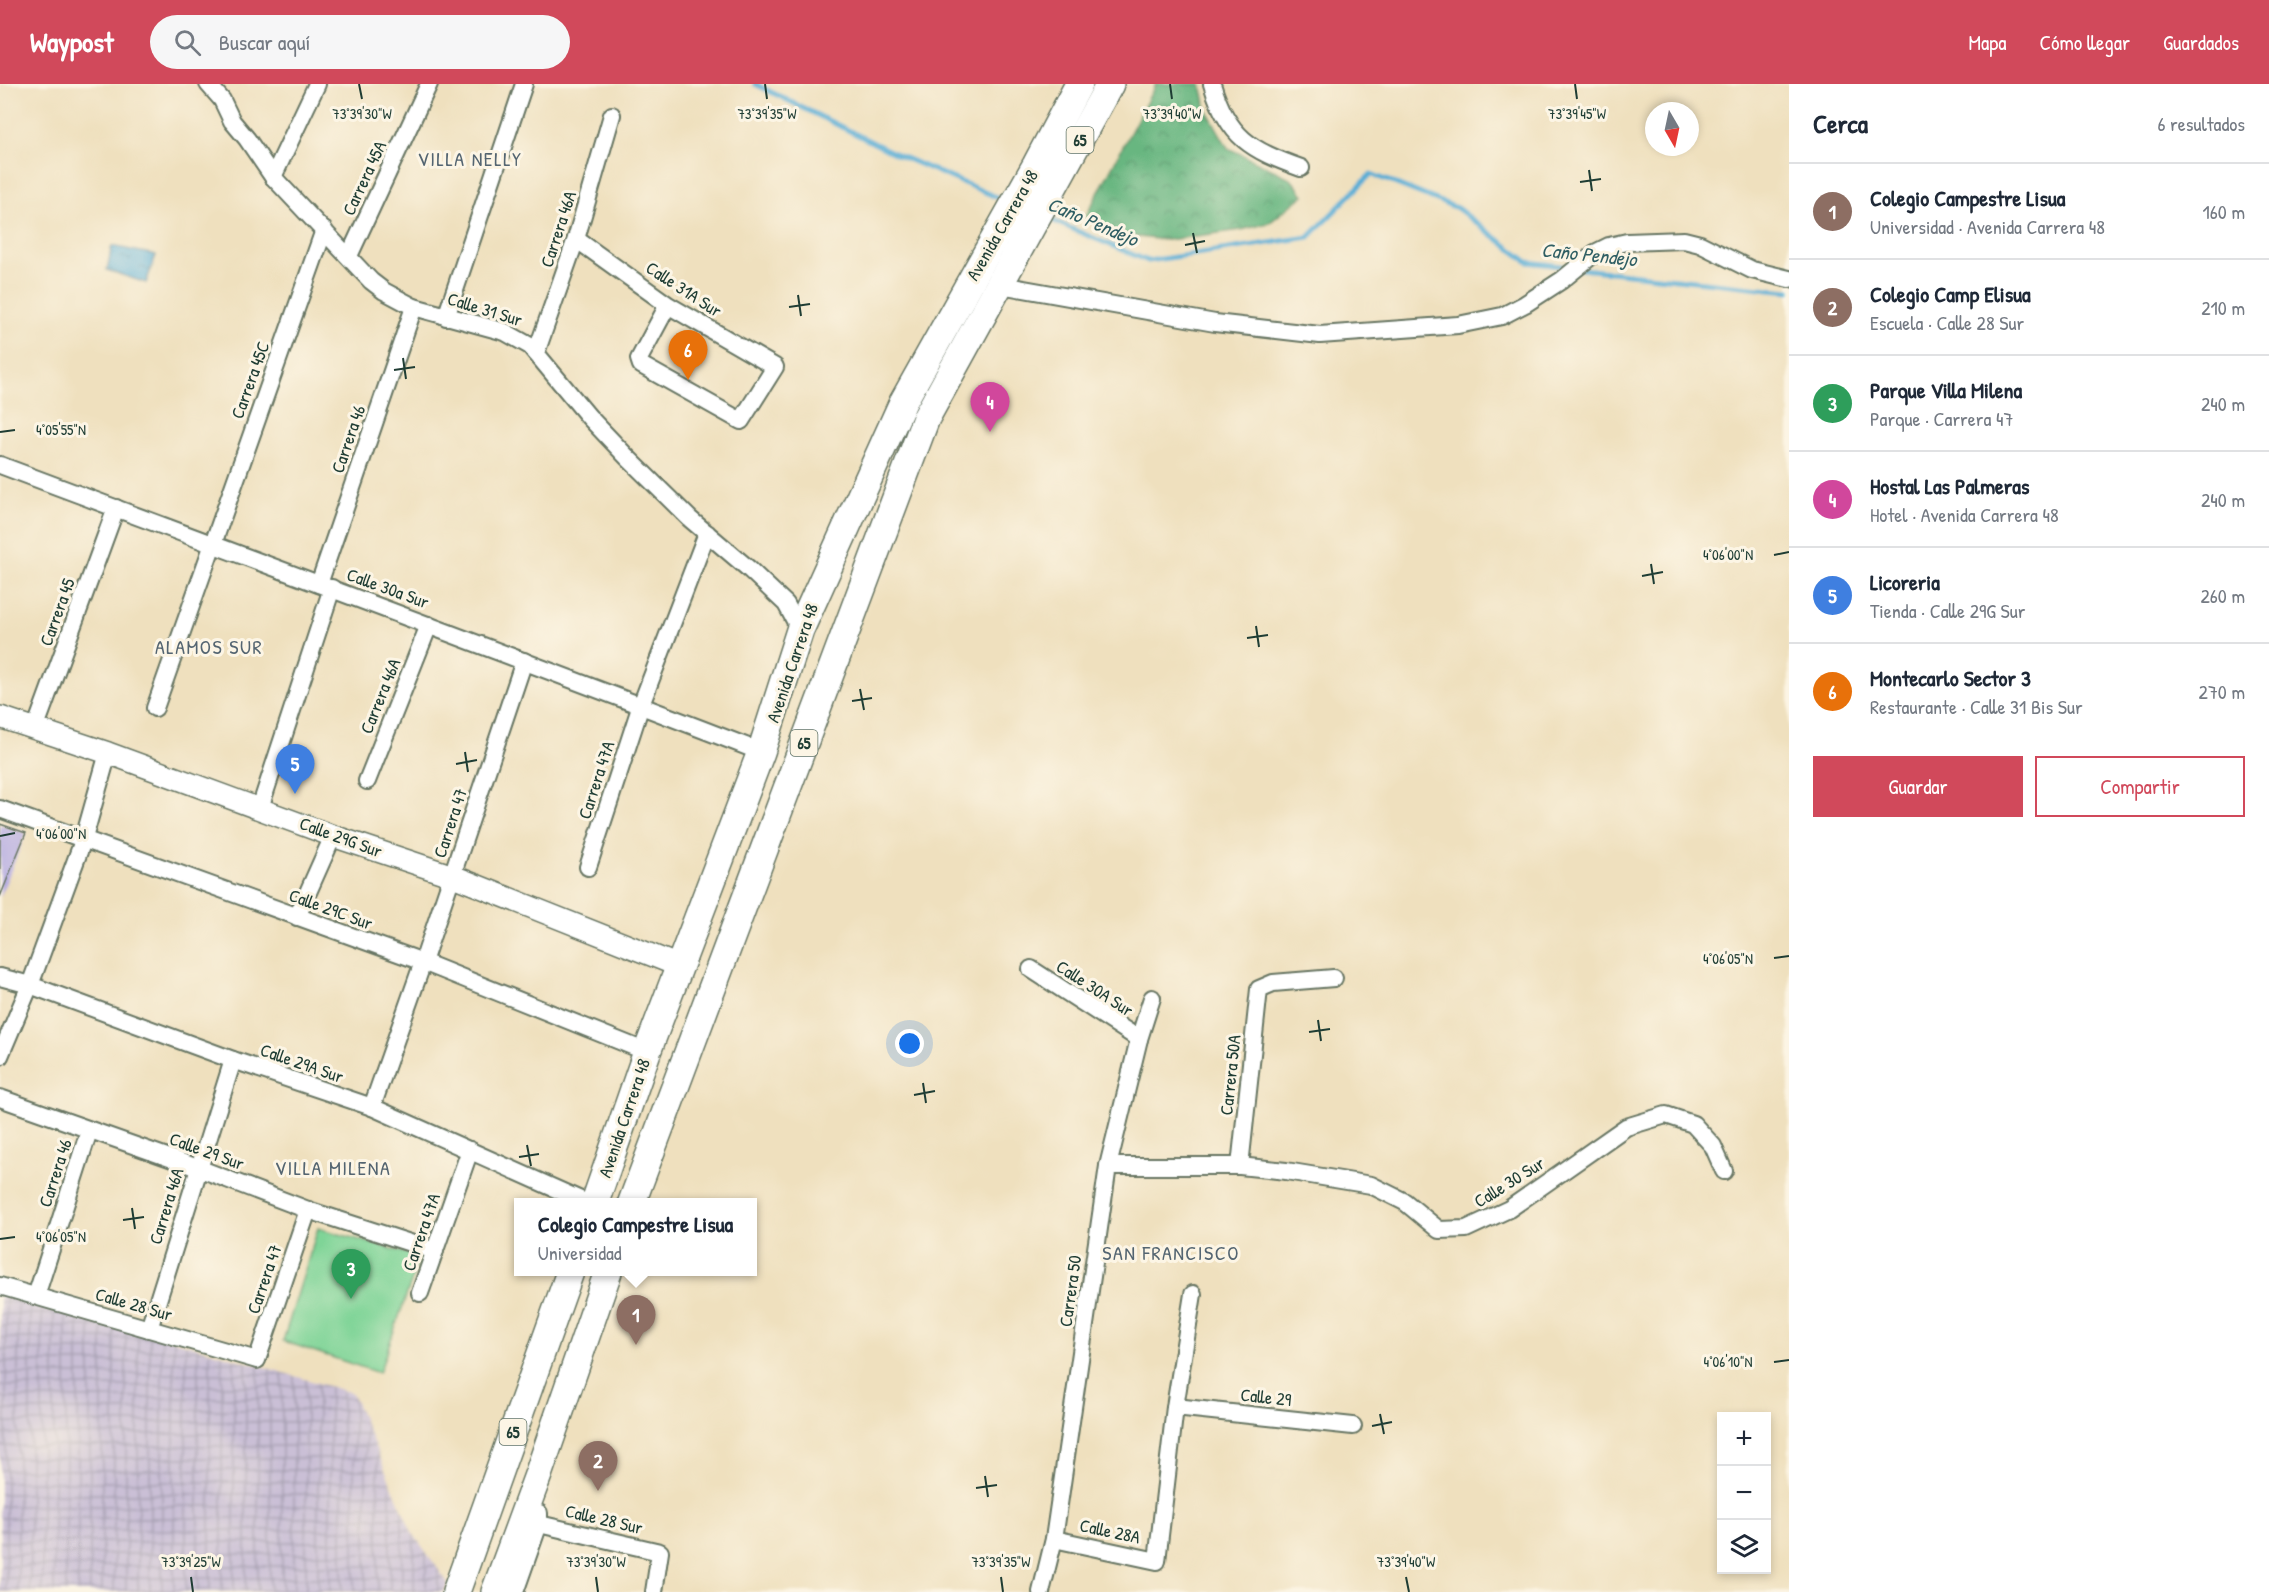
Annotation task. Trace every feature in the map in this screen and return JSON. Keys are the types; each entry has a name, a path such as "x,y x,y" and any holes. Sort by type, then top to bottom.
{"main road":[{"name":"Avenida Carrera 48","path":"597,1198 647,1052 761,752 800,630 903,402 1079,84"},
{"name":"Avenida Carrera 48","path":"634,1198 926,418 1110,84"},
{"name":"65","path":"456,1592 569,1276"},
{"name":"65","path":"495,1592 607,1276"}],"street":[{"name":"Calle 31 Sur","path":"208,84 222,100 232,121 254,148 273,177 371,281 384,291 414,307 514,335 530,346 589,417 690,519 786,604 800,630"},
{"path":"273,177 316,84"},
{"name":"Carrera 45A","path":"349,256 429,84"},
{"path":"446,317 524,84"},
{"path":"1212,84 1226,120 1249,145 1276,159 1301,168"},
{"name":"Carrera 46A","path":"536,353 576,239 612,115"},
{"name":"Carrera 45C","path":"212,542 324,230"},
{"name":"Calle 31A Sur","path":"576,239 668,304 775,367 741,421 641,365 639,359 668,304"},
{"path":"1005,277 1215,323 1320,335 1458,325 1502,316 1525,304 1602,250 1627,242 1684,240 1700,244 1752,270 1789,279"},
{"name":"Carrera 46","path":"260,808 326,586 414,307"},
{"name":"Calle 30a Sur","path":"1,469 212,542 761,752"},
{"name":"Carrera 45","path":"35,729 116,508"},
{"name":"Carrera 47A","path":"588,867 641,705 707,533"},
{"path":"155,708 212,542"},
{"name":"Carrera 46A","path":"367,781 429,625"},
{"name":"Carrera 47","path":"372,1107 453,876 524,661"},
{"name":"Calle 29G Sur","path":"0,717 108,753 333,836 453,876 680,966"},
{"path":"0,1056 30,985 84,838 108,753"},
{"name":"Calle 29C Sur","path":"0,809 423,962 647,1052"},
{"path":"297,917 333,836"},
{"name":"Calle 30A Sur","path":"1031,969 1139,1039"},
{"name":"Calle 29A Sur","path":"0,977 30,985 233,1060 372,1107 574,1198"},
{"name":"Carrera 50A","path":"1239,1166 1259,989 1273,982 1334,978"},
{"name":"Carrera 50","path":"1041,1592 1054,1539 1108,1166 1139,1039 1152,998"},
{"name":"Carrera 46A","path":"149,1329 233,1060"},
{"name":"Calle 29 Sur","path":"0,1098 198,1168 308,1210 435,1251"},
{"name":"Calle 30 Sur","path":"1108,1166 1239,1166 1371,1185 1405,1202 1439,1230 1466,1229 1509,1209 1626,1127 1666,1115 1693,1124 1713,1146 1724,1171"},
{"name":"Carrera 46","path":"36,1296 89,1131"},
{"name":"Carrera 47A","path":"420,1293 470,1150"},
{"name":"Carrera 47","path":"257,1360 308,1210"},
{"name":"Calle 28 Sur","path":"0,1286 257,1360"},
{"path":"1175,1407 1193,1294"},
{"name":"Calle 28A","path":"1054,1539 1157,1561 1175,1407"},
{"name":"Calle 29","path":"1175,1407 1353,1426"},
{"path":"515,1592 539,1524 538,1475"},
{"name":"Calle 28 Sur","path":"539,1524 660,1552 654,1592"}],"shaded area":[{"path":"0,1289 352,1393 412,1532 448,1583 444,1592 0,1592"}],"green space":[{"path":"1156,84 1201,84 1206,109 1228,148 1290,178 1304,195 1269,223 1241,230 1167,240 1129,236 1085,218"},
{"path":"318,1228 420,1257 379,1373 283,1341"}],"water":[{"path":"112,246 156,255 146,283 107,270"}],"building":[{"path":"0,824 26,833 0,897"}],"waterway":[{"name":"Caño Pendejo","path":"755,84 898,155 1008,202"},
{"name":"Caño Pendejo","path":"1044,217 1148,261 1309,237 1371,174 1457,208 1528,262 1570,267"},
{"name":"Caño Pendejo","path":"1582,269 1789,291"}],"place":[{"name":"Montecarlo Sector 3","path":"688,380"},
{"name":"Hostal Las Palmeras","path":"990,432"},
{"name":"Licoreria","path":"295,794"},
{"name":"Parque Villa Milena","path":"351,1299"},
{"name":"Colegio Campestre Lisua","path":"636,1345"},
{"name":"Colegio Camp Elisua","path":"598,1491"}],"district":[{"name":"VILLA NELLY","path":"470,158"},
{"name":"ALAMOS SUR","path":"209,646"},
{"name":"VILLA MILENA","path":"333,1167"},
{"name":"SAN FRANCISCO","path":"1171,1252"}]}
